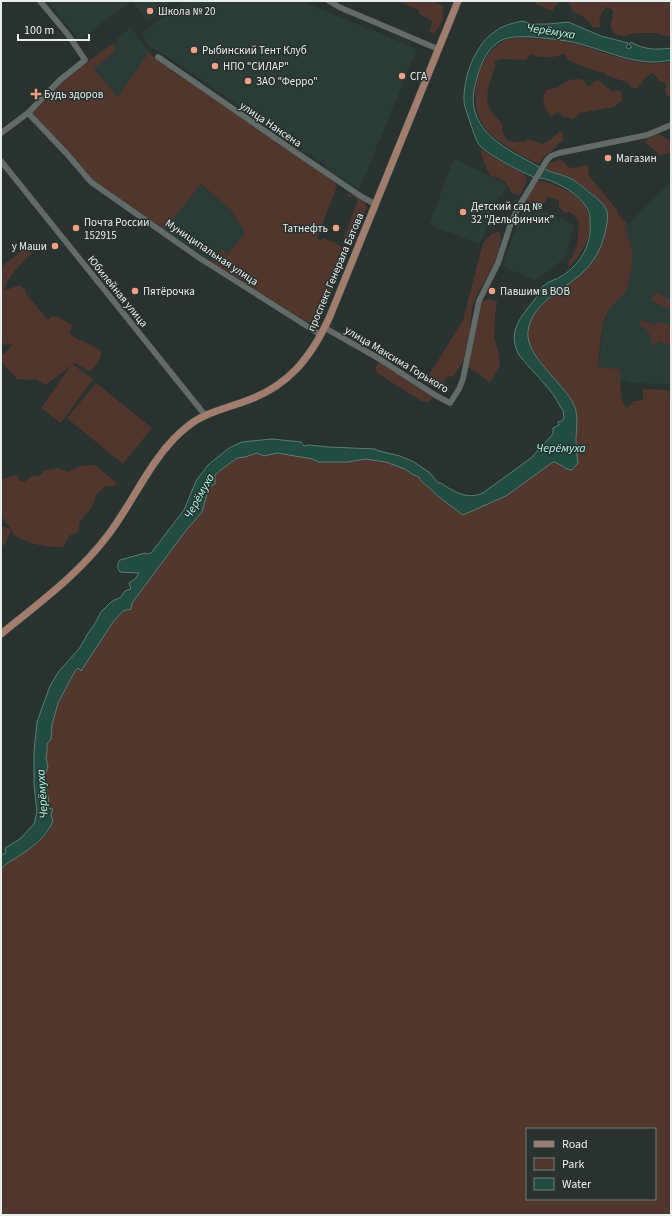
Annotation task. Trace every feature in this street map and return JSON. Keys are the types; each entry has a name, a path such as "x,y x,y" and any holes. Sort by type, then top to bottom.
{"main road":[{"name":"проспект Генерала Батова","path":"1,634 56,590 79,568 108,536 150,469 167,447 187,426 205,415 268,392 281,384 302,364 323,331 458,1"}],"street":[{"path":"1,133 28,113 60,80 85,60 69,36 40,1"},
{"path":"329,1 438,49"},
{"name":"улица Нансена","path":"158,57 290,149 375,204"},
{"name":"Муниципальная улица","path":"28,113 91,182 198,257 323,331"},
{"name":"улица Максима Горького","path":"323,331 378,358 450,403 457,393 463,379 479,301 498,263 511,224 526,193 545,163 551,156 559,153 647,134 671,126"},
{"name":"Юбилейная улица","path":"1,161 205,415"}],"shaded area":[{"path":"48,1 131,1 79,40"},
{"name":"Школа № 20","path":"132,1 173,1 148,21"},
{"path":"184,1 301,1 417,49 360,188 357,189 325,168 326,166 306,152 304,154 299,151 302,147 272,129 165,55 150,47 141,34"},
{"path":"131,28 149,52 118,98 94,68 114,52 117,38"},
{"name":"Детский сад № 32 \"Дельфинчик\"","path":"454,158 507,185 502,196 499,195 480,244 429,225"},
{"path":"670,182 671,384 629,383 629,381 619,381 620,369 598,367 602,326 631,245 625,226 627,224 628,225"},
{"path":"200,184 230,209 245,233 227,254 211,262 164,230"},
{"name":"Детский сад № 32 \"Дельфинчик\"","path":"525,204 564,219 574,225 565,258 535,280 502,266"}],"green space":[{"path":"398,1 436,1 436,3 444,6 442,12 444,18 435,33 429,32 433,21 419,14 419,10"},
{"path":"534,1 559,1 552,11 536,4"},
{"path":"569,1 671,1 671,36 655,33 635,33 624,36 614,34 610,25 613,10 607,7 600,16 600,27 593,27 583,16 572,11"},
{"path":"511,38 561,41 643,63 671,62 671,97 666,95 665,88 667,86 664,82 660,82 653,73 644,79 638,88 633,88 627,82 607,76 604,73 589,69 568,60 564,53 561,55 547,57 530,54 526,60 501,59 495,61 487,96 489,108 502,124 503,133 506,138 510,142 525,142 528,139 542,144 550,140 560,131 563,134 563,141 559,143 553,151 538,164 509,148 495,138 484,126 476,103 478,78 488,55 496,46 506,40"},
{"path":"115,44 114,52 94,69 118,97 149,52 157,60 333,179 337,186 317,238 321,240 323,238 338,244 345,250 347,257 317,320 307,322 211,262 222,249 227,254 245,233 230,209 201,184 164,230 92,181 30,113 61,82 110,45"},
{"path":"569,80 584,80 589,87 593,82 598,80 612,91 620,91 623,100 614,107 580,113 573,119 563,117 558,112 551,117 543,101 546,90 556,88"},
{"path":"659,134 670,141 671,153 660,155 645,142 651,136"},
{"path":"481,150 524,174 527,181 520,195 513,194 505,182 490,175 484,163"},
{"path":"560,160 569,168 585,165 588,167 589,176 627,224 625,226 632,253 631,273 626,291 609,310 605,318 598,367 620,369 621,397 626,408 631,405 633,401 643,400 643,389 669,390 669,398 671,398 671,1215 1,1215 1,869 7,863 37,842 46,834 51,826 52,816 46,806 48,796 45,776 48,766 46,758 47,744 51,739 52,725 58,703 75,671 78,668 81,671 113,622 123,611 131,609 132,603 201,512 209,487 215,475 237,458 257,453 264,456 277,453 313,459 318,462 348,462 365,459 386,462 405,469 419,477 422,482 435,494 463,515 506,496 553,462 556,462 566,469 576,441 577,426 575,412 570,399 562,387 551,377 532,349 527,335 528,324 542,305 583,272 596,256 607,223 607,214 597,198 579,183 568,177 545,170 549,163"},
{"path":"537,180 551,184 573,194 584,204 587,210 590,226 587,241 579,255 569,267 569,259 572,258 577,247 579,223 576,217 569,212 565,213 559,207 559,200 546,197 546,202 541,205 531,204 526,200"},
{"path":"348,193 364,201 367,207 353,243 350,244 343,239 358,200 353,196 348,197"},
{"path":"500,231 499,250 496,259 473,305 468,342 463,360 453,377 448,376 444,380 445,384 449,387 442,392 416,378 417,373 419,371 429,375 463,320 483,243 491,234"},
{"path":"34,241 37,246 36,248 12,275 4,291 19,285 26,290 26,294 48,320 52,316 58,317 72,325 69,334 102,352 94,368 89,371 74,363 46,385 35,379 17,379 1,361 1,355 13,344 5,345 1,343 1,267"},
{"path":"656,293 671,300 671,310 650,300"},
{"path":"488,299 497,301 494,337 500,366 490,383 468,367 480,310 483,301"},
{"path":"641,320 655,325 660,322 671,325 671,345 670,346 659,341 656,345 652,345 651,338 645,327 639,327"},
{"path":"380,361 433,396 432,399 428,402 421,401 377,373 375,367"},
{"path":"72,364 93,379 61,423 41,408"},
{"path":"96,383 152,428 123,464 67,418"},
{"path":"95,465 117,483 115,486 106,486 96,495 92,507 79,523 79,530 77,533 70,535 63,547 33,544 14,535 11,530 5,544 1,547 1,526 11,529 1,516 1,479 16,475 19,480 24,482 32,476 42,474 43,471 58,468 68,472 80,466"}],"water":[{"name":"Черёмуха","path":"522,21 532,24 568,22 601,36 628,43 626,47 628,49 632,47 629,44 631,42 641,47 651,49 671,48 671,60 649,62 628,59 567,41 533,37 508,38 500,41 494,46 484,59 474,90 473,102 475,113 486,132 494,140 540,167 576,182 600,201 608,215 603,239 593,260 575,279 544,302 533,317 529,326 528,336 531,347 544,367 569,396 576,409 576,444 578,463 572,470 553,462 506,496 463,515 435,494 422,482 419,477 405,469 386,462 365,459 348,462 318,462 313,459 277,453 264,456 257,453 237,458 215,475 215,484 209,487 202,512 187,529 132,603 131,609 123,611 113,622 81,671 78,668 75,671 58,703 52,725 51,739 47,744 46,758 48,766 45,776 46,790 49,800 46,806 53,809 51,815 53,821 46,833 38,842 1,869 1,855 6,853 5,848 20,839 34,824 37,812 34,785 34,751 37,722 50,686 59,671 79,649 101,612 111,602 121,597 125,591 131,589 129,583 136,578 139,573 120,572 118,569 118,563 120,560 145,553 151,553 184,510 196,481 208,465 229,448 242,442 272,439 301,442 304,446 309,445 375,449 400,456 414,462 430,473 438,483 441,483 461,494 472,496 483,493 531,458 553,434 553,428 559,425 558,422 564,419 563,410 553,394 519,355 515,346 514,337 518,322 539,294 543,286 568,271 584,253 590,231 589,211 579,198 563,187 546,179 534,177 522,172 498,159 481,147 474,135 464,102 464,92 468,71 482,44 489,36 500,28"}],"place":[{"name":"Школа № 20","path":"150,11"},
{"name":"Рыбинский Тент Клуб","path":"194,50"},
{"name":"НПО \"СИЛАР\"","path":"215,66"},
{"name":"СГА","path":"402,76"},
{"name":"ЗАО \"Ферро\"","path":"248,81"},
{"name":"Будь здоров","path":"36,94"},
{"name":"Магазин","path":"608,158"},
{"name":"Детский сад № 32 \"Дельфинчик\"","path":"463,212"},
{"name":"Почта России 152915","path":"76,228"},
{"name":"Татнефть","path":"336,228"},
{"name":"у Маши","path":"55,246"},
{"name":"Пятёрочка","path":"135,291"},
{"name":"Павшим в ВОВ","path":"492,291"}]}
